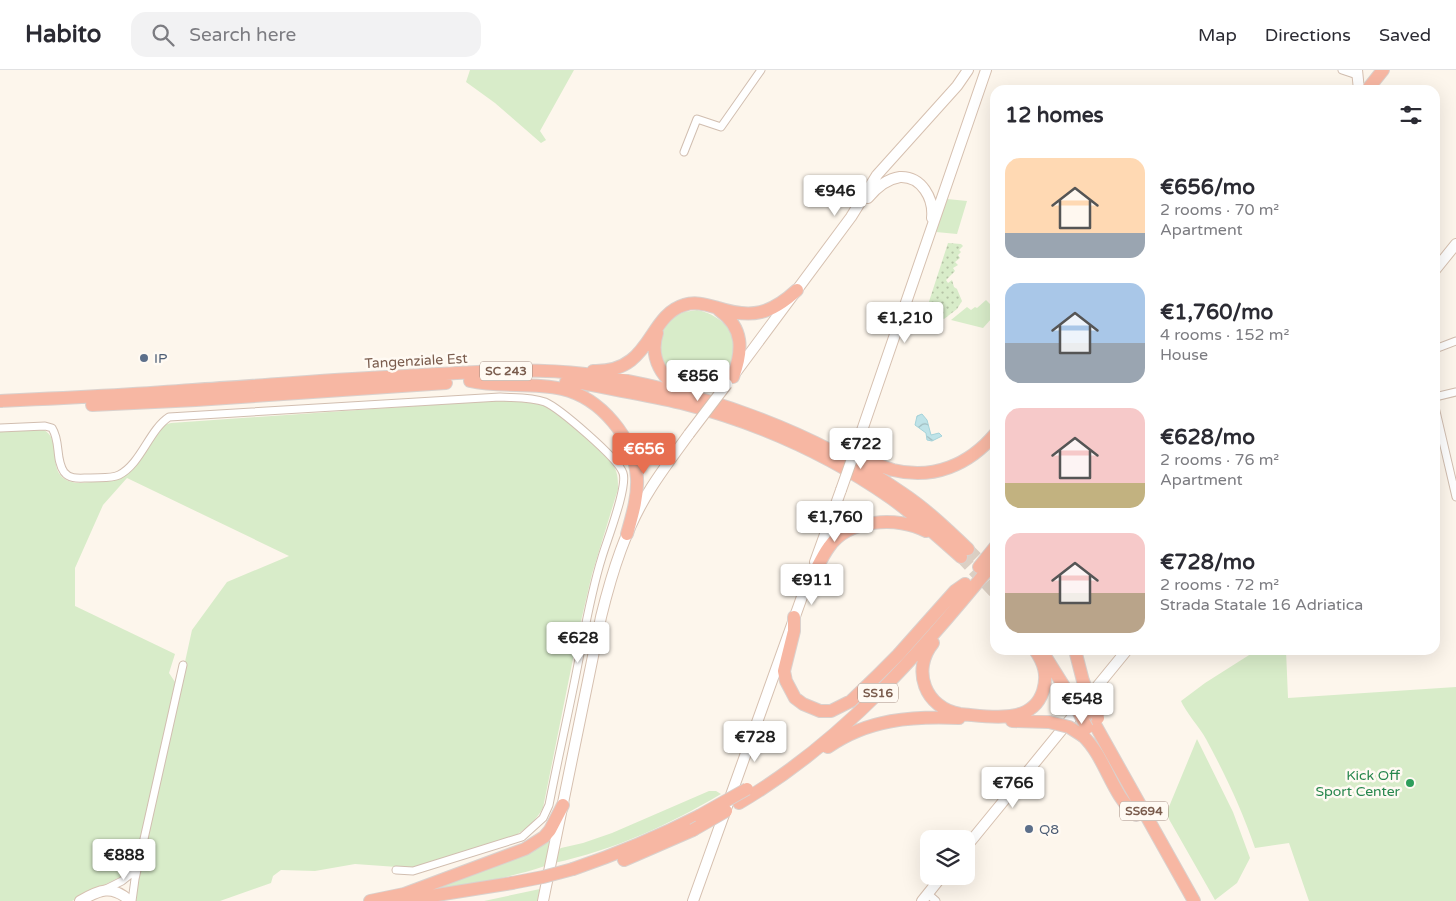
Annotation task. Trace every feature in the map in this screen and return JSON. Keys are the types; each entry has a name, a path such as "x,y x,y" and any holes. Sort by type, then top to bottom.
{"highway":[{"path":"1373,85 1386,73"},
{"path":"1380,85 1386,73"},
{"path":"527,370 538,368 611,370 625,364 636,356 670,312 684,305 700,304 735,313 753,314 778,306 797,290"},
{"path":"717,308 731,321 739,338 740,356 730,380"},
{"path":"658,328 654,355 660,369 668,379 680,388 740,409 748,416"},
{"name":"Tangenziale Est","path":"0,401 193,390 293,382 527,370 583,374 641,384 687,396 797,434 836,453 902,493 935,518 965,553"},
{"name":"Tangenziale Est","path":"0,410 196,400 470,381 528,379 581,383 682,404 738,421 789,440 859,476 928,528 965,553"},
{"path":"470,381 484,384 562,389 596,405 611,420 632,454 637,478 635,504 627,534"},
{"path":"797,434 811,436 892,469 924,473 944,470 963,462 980,450 990,439"},
{"path":"806,587 815,576 829,546 847,532 868,524 894,522 914,525 925,530 955,557 965,553"},
{"name":"SS16","path":"574,873 624,860 693,830 739,803 872,688 934,621 990,553"},
{"name":"SS16","path":"400,901 513,887 545,886 666,833 750,792 817,749 886,686 927,641 990,566"},
{"path":"990,569 986,577 925,655 922,680 925,688 934,702 952,713 1004,717 1025,713 1037,703 1044,685 1045,668 1038,655"},
{"path":"794,616 794,631 784,671 786,681 795,698 803,704 820,711 831,711 851,701 898,655 955,591 965,584"},
{"name":"SS694","path":"1044,655 1075,689"},
{"name":"SS694","path":"1054,655 1075,689 1090,726 1136,815 1184,901"},
{"path":"750,792 764,792 830,745 848,735 876,724 931,717 1049,722 1069,727 1090,726 1075,689 1075,655"},
{"name":"SS694","path":"1090,726 1134,794 1194,901"},
{"path":"370,901 404,894 525,849 544,837 550,830 563,805"},
{"name":"SS16","path":"457,901 513,887"}],"main road":[{"path":"693,901 858,442 986,70"},
{"path":"544,901 600,616 627,534 650,489 851,217 877,175 966,74 977,74 980,78 979,91"},
{"path":"851,217 878,187 894,179 907,178 919,184 930,196 933,210 928,238"},
{"path":"1440,264 1456,244"},
{"path":"975,836 1123,655"},
{"path":"929,899 937,885"},
{"path":"80,901 105,890 119,892 131,901"}],"street":[{"path":"684,152 697,119 721,127 761,70"},
{"path":"1342,70 1357,73"},
{"path":"1440,347 1456,341"},
{"path":"1440,395 1456,392"},
{"path":"0,428 45,426 52,428 58,439 60,462 66,474 75,478 111,477 119,475 131,465 161,423 169,417 500,397 528,398 543,401 559,410 614,459 623,472 623,488 587,610 549,805 543,818 522,837 413,870 396,870"},
{"path":"1440,429 1456,498"},
{"path":"131,901 183,665"},
{"path":"105,890 122,881 138,869"}],"green space":[{"path":"470,70 574,70 540,131 546,140 541,143 495,103 466,82"},
{"path":"947,199 967,201 957,234 936,232"},
{"path":"948,243 961,244 963,246 959,250 961,252 958,255 960,258 955,262 958,265 953,268 955,271 946,280 948,283 952,280 962,301 957,309 944,319 925,314"},
{"path":"986,300 990,304 990,320 983,328 951,320 967,307 971,310 975,307 977,308"},
{"path":"697,310 716,317 723,323 730,330 735,347 734,357 729,367 710,392 676,382 660,363 659,338 664,327 673,317 684,312"},
{"path":"487,401 531,402 545,406 571,424 593,443 610,460 617,477 618,489 592,574 543,808 538,816 516,835 411,868 355,864 315,871 281,870 273,876 271,883 220,901 136,901 137,880 192,630 227,582 289,556 127,478 103,505 75,568 75,606 175,654 169,673 175,682 138,855 133,867 126,874 72,901 0,901 0,432 42,429 49,434 53,441 58,472 63,478 81,483 111,480 129,473 164,425 171,423"},
{"path":"1249,655 1286,655 1288,698 1456,687 1456,901 1309,901 1289,843 1255,848 1239,806 1220,765 1181,701"},
{"path":"1197,739 1233,812 1250,858 1237,883 1215,900 1166,814"},
{"path":"709,791 716,791 721,794 661,826 619,844 554,863 558,850 561,848 612,833"},
{"path":"552,835 545,866 497,879 417,892"},
{"path":"540,889 538,901 484,901"}],"water":[{"path":"922,414 927,420 931,435 939,433 942,436 932,441 927,440 926,433 915,425 917,416"}],"tunnel":[{"path":"968,549 990,571"},
{"path":"961,557 990,588"}],"place":[{"name":"IP","path":"144,358"},
{"name":"Kick Off Sport Center","path":"1410,783"},
{"name":"Q8","path":"1029,829"}]}
